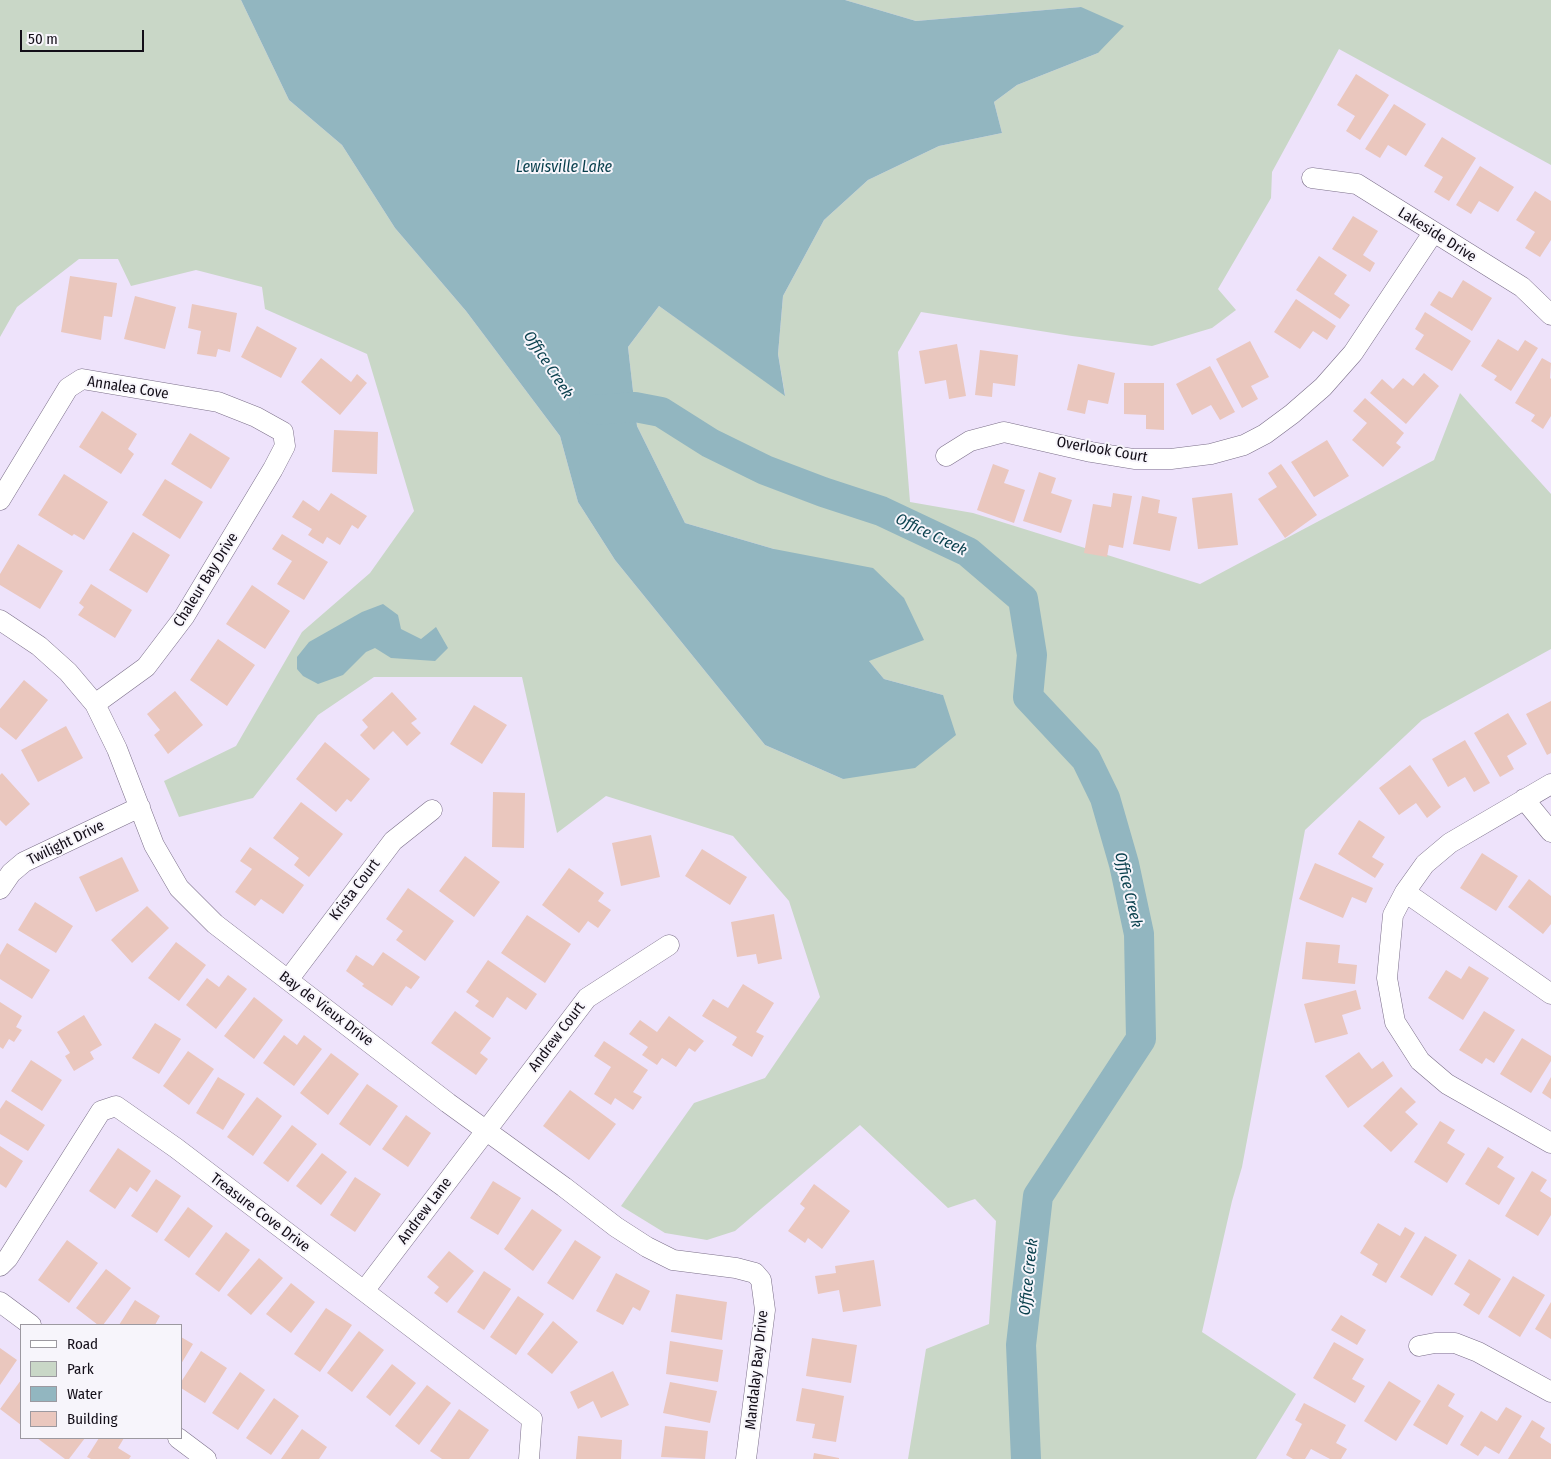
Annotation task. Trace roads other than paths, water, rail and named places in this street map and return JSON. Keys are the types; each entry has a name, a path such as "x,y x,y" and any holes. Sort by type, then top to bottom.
{"street":[{"name":"Lakeside Drive","path":"1312,178 1357,184 1522,287 1551,315"},
{"name":"Overlook Court","path":"946,456 970,441 1004,432 1090,452 1134,459 1179,458 1210,454 1244,445 1265,434 1323,387 1353,353 1433,233"},
{"name":"Annalea Cove","path":"0,500 68,388 82,379 218,402 256,417 283,432"},
{"name":"Chaleur Bay Drive","path":"95,704 146,667 184,617 273,469 285,446 283,432"},
{"name":"Bay de Vieux Drive","path":"0,620 39,646 68,672 95,704 117,749 154,845 178,888 214,924 616,1227 647,1247 673,1260 736,1268 755,1273 761,1280"},
{"path":"1551,784 1450,843 1425,864 1405,892 1393,915 1387,978 1395,1022 1420,1061 1447,1084 1551,1143"},
{"path":"1524,799 1551,832"},
{"name":"Twilight Drive","path":"0,889 11,873 24,862 140,807"},
{"name":"Krista Court","path":"288,980 393,840 432,810"},
{"path":"1405,892 1551,994"},
{"name":"Andrew Court","path":"487,1131 587,998 669,945"},
{"name":"Treasure Cove Drive","path":"0,1266 8,1258 101,1111 116,1106 176,1148 532,1419 529,1459"},
{"name":"Andrew Lane","path":"364,1291 487,1131"},
{"name":"Mandalay Bay Drive","path":"746,1459 765,1310 761,1280"},
{"path":"0,1302 30,1324"},
{"path":"1419,1346 1435,1343 1455,1343 1478,1352 1551,1392"},
{"path":"179,1439 206,1459"}],"water":[{"name":"Lewisville Lake","path":"241,0 845,0 916,21 1081,7 1124,26 1098,53 1017,85 994,102 1002,133 939,146 868,180 824,220 783,296 778,354 785,396 659,306 628,347 637,426 685,523 774,549 873,568 904,598 924,640 869,661 884,679 943,695 956,735 915,768 843,779 765,745 615,560 578,502 560,436 466,311 395,228 342,145 289,100"},
{"path":"383,604 398,615 401,629 421,639 436,627 448,648 435,661 391,658 375,648 366,652 343,675 318,684 303,676 297,669 297,657 309,642 362,612"}],"waterway":[{"name":"Office Creek","path":"594,410 635,407 661,412 710,443 765,470 881,511 968,552 1023,599 1032,655 1028,697 1086,759 1105,798 1124,864 1139,934 1141,1039 1038,1196 1021,1345 1026,1459"}]}
